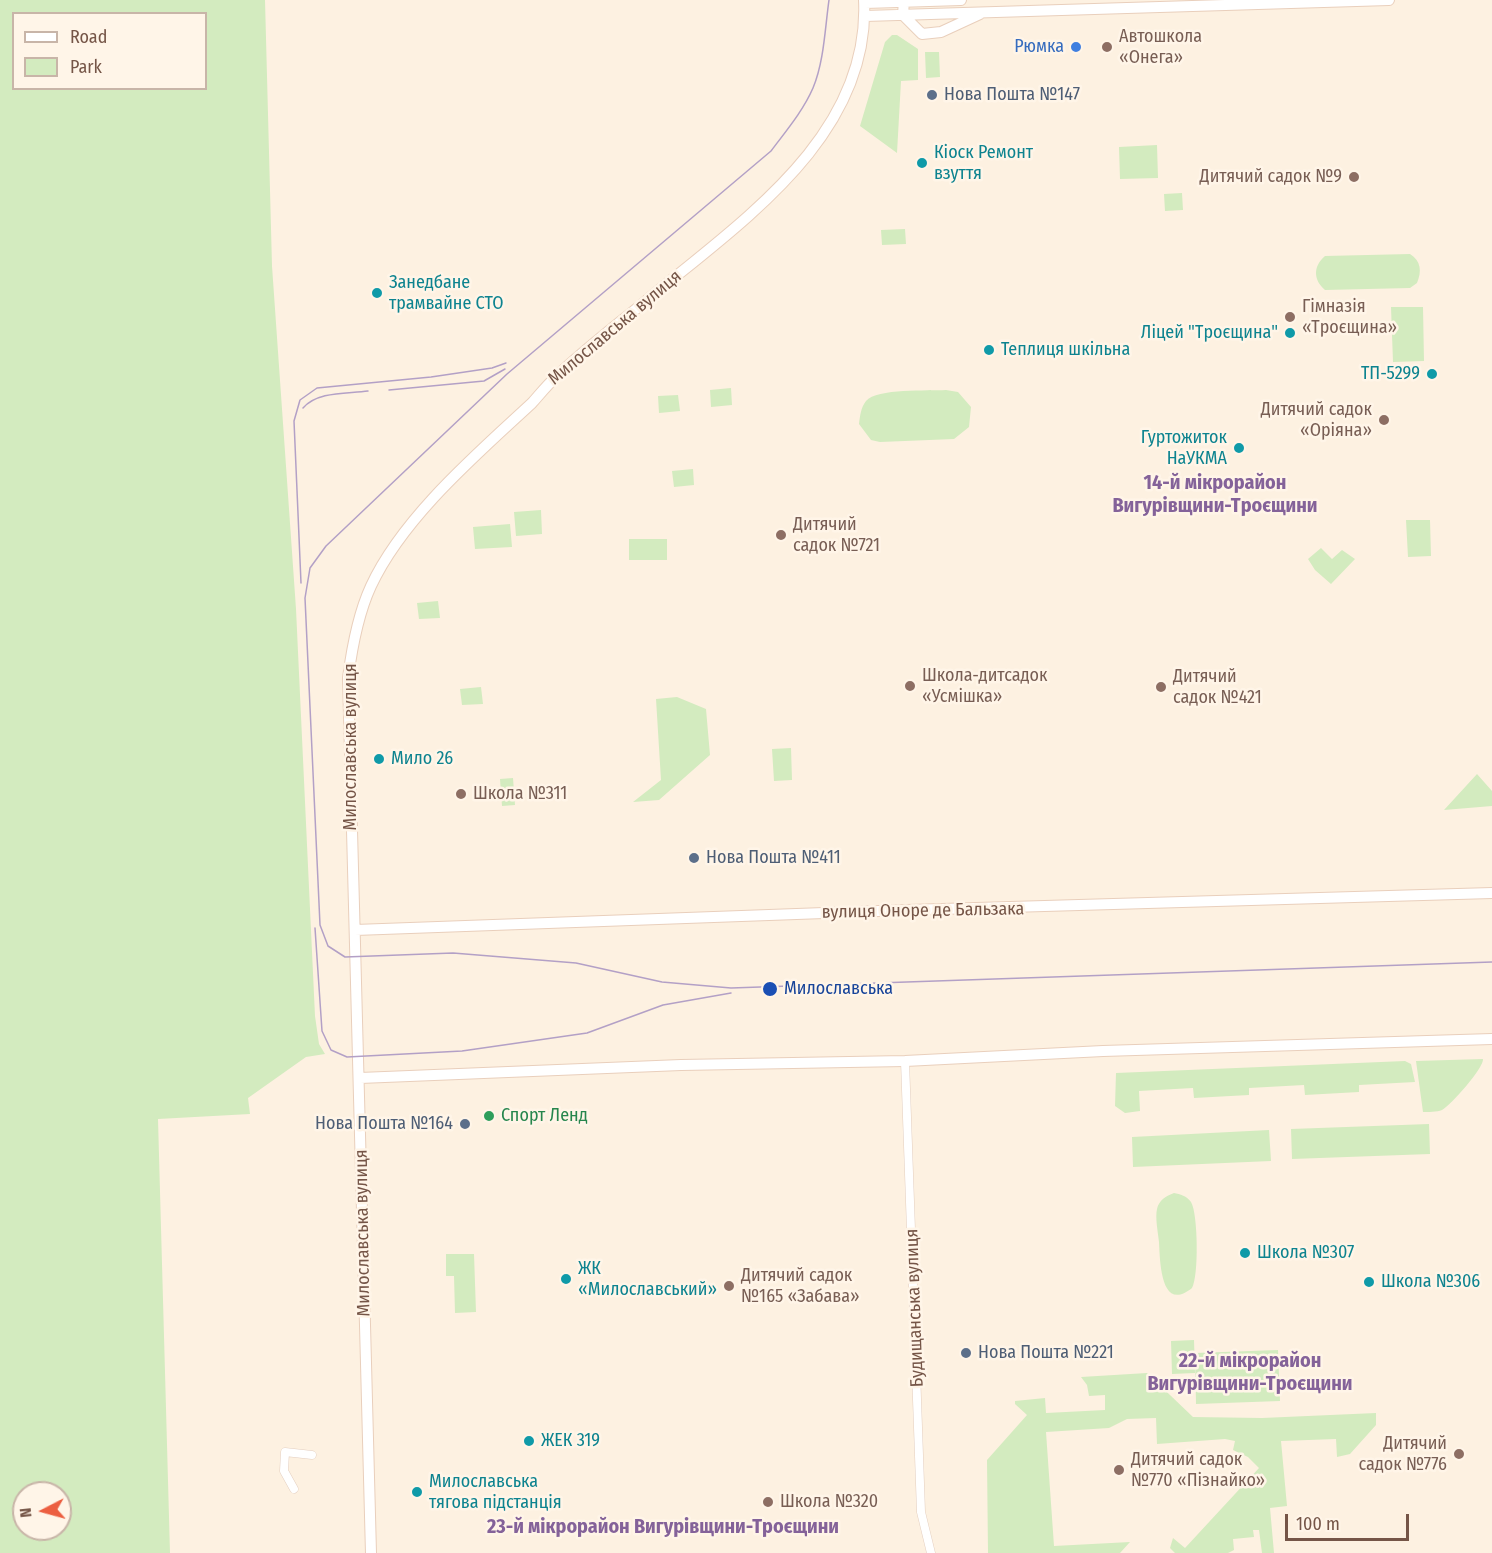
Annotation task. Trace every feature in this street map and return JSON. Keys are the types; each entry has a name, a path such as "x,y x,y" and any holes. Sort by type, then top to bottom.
{"main road":[{"path":"864,2 961,0"},
{"path":"865,16 1389,0"},
{"path":"904,1 903,15 916,31 929,35 957,26 983,12"},
{"name":"Милославська вулиця","path":"371,1553 348,678 352,648 361,614 370,587 382,566 420,514 478,451 555,377 726,235 788,179 819,140 836,112 853,73 865,16 864,2"},
{"name":"вулиця Оноре де Бальзака","path":"355,930 907,910 1492,893"},
{"path":"360,1078 1492,1039"}],"street":[{"name":"Будищанська вулиця","path":"905,1061 921,1512 931,1553"},
{"path":"294,1489 284,1471 285,1452 312,1455"}],"green space":[{"path":"0,0 265,0 272,266 296,609 315,1016 319,1044 325,1054 306,1057 248,1098 250,1114 158,1119 170,1553 0,1553"},
{"path":"892,35 897,35 918,49 918,80 901,81 897,153 860,126 885,42"},
{"path":"925,52 939,52 940,77 926,78"},
{"path":"1157,145 1158,178 1120,179 1119,147"},
{"path":"1182,193 1183,210 1165,211 1164,194"},
{"path":"905,229 906,244 882,245 881,230"},
{"path":"1410,254 1418,263 1420,274 1417,283 1410,288 1325,290 1318,282 1316,273 1318,264 1325,256"},
{"path":"1391,307 1423,307 1424,361 1393,362"},
{"path":"731,388 732,405 711,407 710,390"},
{"path":"946,390 958,392 971,407 969,427 954,439 880,442 871,440 859,424 863,406 872,397 891,392"},
{"path":"678,395 680,411 659,413 658,396"},
{"path":"693,469 694,485 674,487 672,471"},
{"path":"541,510 542,534 516,536 514,512"},
{"path":"1406,520 1430,520 1431,556 1408,557"},
{"path":"510,524 512,547 475,549 473,527"},
{"path":"629,539 667,539 667,560 629,560"},
{"path":"1321,548 1332,559 1342,550 1355,559 1331,584 1315,570 1308,559"},
{"path":"438,601 440,618 419,619 417,603"},
{"path":"481,687 483,704 462,705 460,689"},
{"path":"677,697 706,709 710,755 659,800 633,802 661,780 656,699"},
{"path":"791,748 792,780 774,781 772,749"},
{"path":"1477,774 1492,791 1492,806 1444,810"},
{"path":"513,778 515,805 502,806 500,779"},
{"path":"1483,1059 1473,1078 1446,1107 1440,1111 1423,1112 1416,1061"},
{"path":"1405,1061 1411,1064 1415,1082 1359,1085 1359,1092 1305,1095 1304,1085 1249,1088 1249,1095 1194,1098 1193,1088 1139,1091 1140,1111 1125,1113 1115,1106 1116,1073"},
{"path":"1429,1124 1430,1154 1292,1159 1291,1129"},
{"path":"1269,1130 1271,1161 1133,1167 1132,1137"},
{"path":"1174,1193 1191,1202 1196,1231 1197,1258 1194,1281 1192,1288 1181,1294 1173,1294 1164,1281 1156,1221 1159,1203"},
{"path":"446,1254 474,1254 476,1312 455,1313 454,1276 446,1276"},
{"path":"1194,1340 1195,1373 1172,1374 1171,1341"},
{"path":"1278,1350 1280,1401 1196,1404 1195,1353"},
{"path":"1147,1373 1193,1417 1262,1418 1376,1413 1376,1425 1350,1454 1337,1457 1336,1439 1281,1441 1287,1506 1270,1508 1274,1553 1262,1553 1259,1530 1253,1530 1254,1537 1233,1539 1234,1550 1228,1553 1175,1553 1170,1548 1173,1538 1185,1548 1259,1468 1248,1457 1233,1450 1235,1441 1225,1439 1157,1444 1156,1418 1127,1419 1109,1428 1046,1432 1054,1546 1130,1542 1120,1553 988,1553 987,1460 1027,1415 1015,1404 1015,1401 1045,1398 1046,1413 1105,1410 1105,1395 1089,1396 1087,1385 1081,1377"}],"tram line":[{"path":"829,0 817,78 799,113 771,151 507,374 326,546 310,568 305,598 320,925 328,946 345,957 453,953 576,963 662,982 731,988 1492,962"},
{"path":"301,583 294,421 300,400 317,388 431,377 492,368 506,363"},
{"path":"389,390 484,381 505,369"},
{"path":"303,408 325,396 368,391"},
{"path":"315,928 322,1031 331,1050 347,1057 462,1051 587,1033 663,1005 731,993"}],"place":[{"name":"Рюмка","path":"1076,47"},
{"name":"Автошкола «Онега»","path":"1107,47"},
{"name":"Нова Пошта №147","path":"932,95"},
{"name":"Кіоск Ремонт взуття","path":"922,163"},
{"name":"Дитячий садок №9","path":"1354,177"},
{"name":"Занедбане трамвайне СТО","path":"377,293"},
{"name":"Гімназія «Троєщина»","path":"1290,317"},
{"name":"Ліцей \"Троєщина\"","path":"1290,333"},
{"name":"Теплиця шкільна","path":"989,350"},
{"name":"ТП-5299","path":"1432,374"},
{"name":"Дитячий садок «Оріяна»","path":"1384,420"},
{"name":"Гуртожиток НаУКМА","path":"1239,448"},
{"name":"Дитячий садок №721","path":"781,535"},
{"name":"Школа-дитсадок «Усмішка»","path":"910,686"},
{"name":"Дитячий садок №421","path":"1161,687"},
{"name":"Мило 26","path":"379,759"},
{"name":"Школа №311","path":"461,794"},
{"name":"Нова Пошта №411","path":"694,858"},
{"name":"Милославська","path":"770,989"},
{"name":"Спорт Ленд","path":"489,1116"},
{"name":"Нова Пошта №164","path":"465,1124"},
{"name":"Школа №307","path":"1245,1253"},
{"name":"ЖК «Милославський»","path":"566,1279"},
{"name":"Школа №306","path":"1369,1282"},
{"name":"Дитячий садок №165 «Забава»","path":"729,1286"},
{"name":"Нова Пошта №221","path":"966,1353"},
{"name":"ЖЕК 319","path":"529,1441"},
{"name":"Дитячий садок №776","path":"1459,1454"},
{"name":"Дитячий садок №770 «Пізнайко»","path":"1119,1470"},
{"name":"Милославська тягова пiдстанцiя","path":"417,1492"},
{"name":"Школа №320","path":"768,1502"}],"district":[{"name":"14-й мікрорайон Вигурівщини-Троєщини","path":"1215,494"},
{"name":"22-й мікрорайон Вигурівщини-Троєщини","path":"1250,1372"},
{"name":"23-й мікрорайон Вигурівщини-Троєщини","path":"663,1527"}]}
